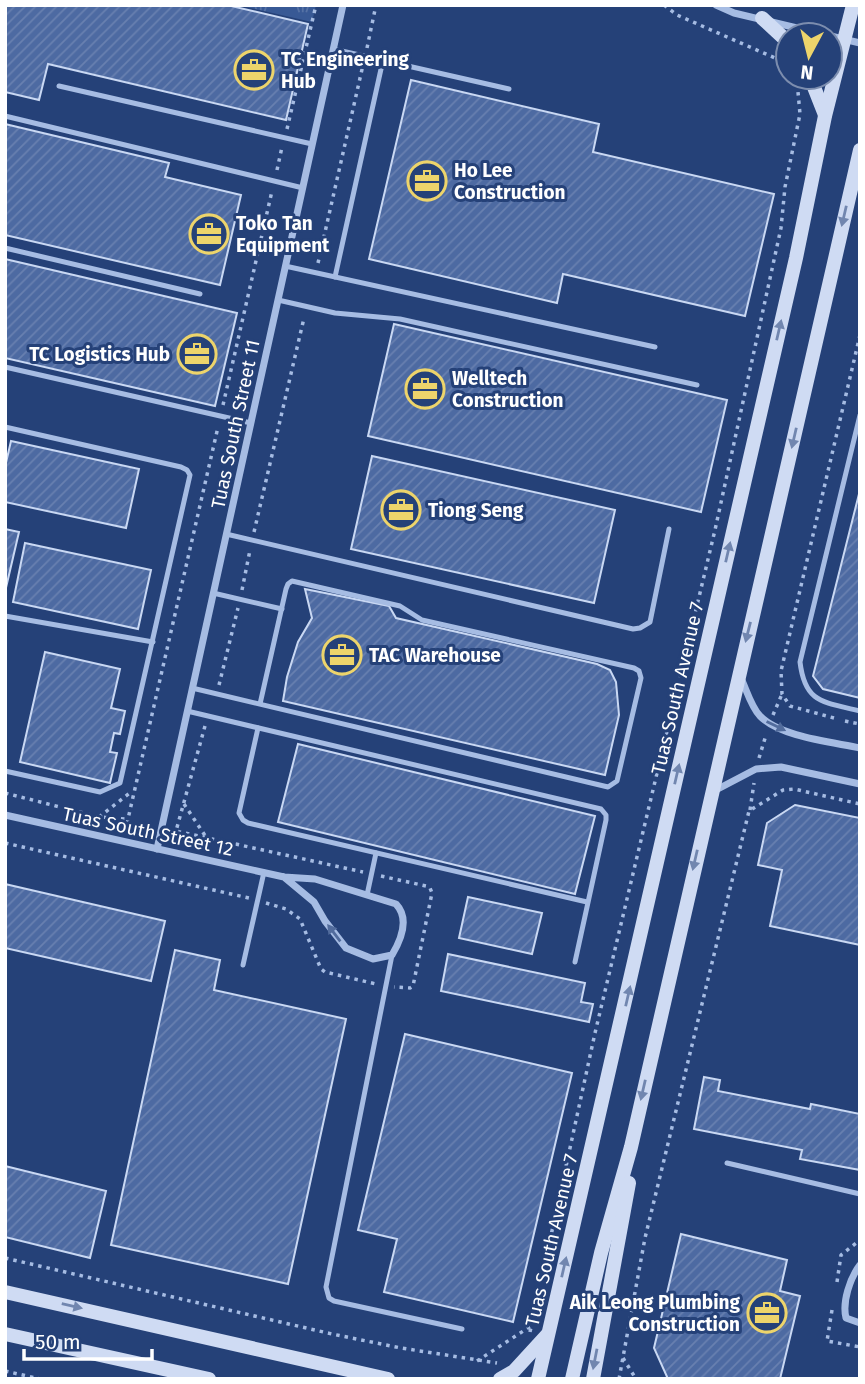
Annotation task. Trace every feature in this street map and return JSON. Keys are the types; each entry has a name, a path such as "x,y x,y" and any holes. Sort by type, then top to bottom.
{"street":[{"name":"Tuas South Street 11","path":"157,849 343,5"},
{"path":"716,5 734,13 853,41"},
{"name":"Tuas South Avenue 7","path":"538,1379 793,272 825,117 853,41 857,5"},
{"path":"762,18 774,29"},
{"path":"815,91 825,117"},
{"path":"572,1379 601,1253 631,1147 710,793 860,150"},
{"path":"738,673 758,715 769,723 795,734 860,748"},
{"path":"710,793 756,769 781,767 860,785"},
{"name":"Tuas South Street 12","path":"5,815 284,877 315,879 396,904 403,922 401,939 392,955 373,959 346,948 314,902 284,877"},
{"path":"593,1379 631,1175 631,1147"},
{"path":"860,1265 855,1272 844,1306 846,1318 860,1323"},
{"path":"5,1292 388,1379"},
{"path":"500,1379 514,1371 548,1333"},
{"path":"5,1334 204,1378"}],"lane":[{"path":"333,49 509,89"},
{"path":"335,277 383,61"},
{"path":"59,86 312,144"},
{"path":"5,116 303,188"},
{"path":"5,248 200,294"},
{"path":"285,266 655,348"},
{"path":"278,300 335,313 400,319 697,385"},
{"path":"5,367 251,423"},
{"path":"860,415 800,662 807,690 821,701 860,711"},
{"path":"5,426 187,470 189,482 120,783 100,792 5,771"},
{"path":"226,534 633,629 650,622 668,529"},
{"path":"192,688 608,787 617,781 641,678 639,671 634,668 422,620 400,606 292,581 288,584 260,704"},
{"path":"213,593 282,609"},
{"path":"5,616 153,642"},
{"path":"187,711 601,808 606,820 575,962"},
{"path":"258,728 239,813 243,820 587,902"},
{"path":"367,895 376,853"},
{"path":"243,965 264,872"},
{"path":"392,955 327,1293 334,1301 462,1329"},
{"path":"727,1164 860,1194"}],"path":[{"path":"316,272 376,5"},
{"path":"664,5 677,15 774,58"},
{"path":"527,1342 595,1033 715,530 777,248 785,187 800,114 797,91"},
{"path":"217,694 307,305"},
{"path":"619,1379 645,1238 749,811 756,769 769,723 782,694 781,671 860,335"},
{"path":"782,694 790,706 820,715"},
{"path":"208,717 176,831 372,874"},
{"path":"749,811 783,790 794,789 860,804"},
{"path":"99,817 133,791"},
{"path":"5,793 99,817 126,819"},
{"path":"184,803 207,839"},
{"path":"5,1258 332,1334 504,1364"},
{"path":"477,1361 531,1326"},
{"path":"623,1359 636,1379"},
{"path":"5,1371 40,1379"}],"green space":[{"path":"238,5 316,5 312,22"}],"building":[{"path":"5,5 227,5 308,24 286,120 48,64 39,100 5,92"},
{"path":"411,80 599,124 593,152 774,194 745,316 563,274 557,303 369,259"},
{"path":"5,124 169,163 165,177 241,195 220,285 5,235"},
{"path":"5,259 237,313 215,406 5,358"},
{"path":"394,324 727,400 701,512 368,436"},
{"path":"11,441 139,469 126,528 5,502 5,467"},
{"path":"372,456 615,510 594,603 351,549"},
{"path":"860,490 860,698 823,689 813,676"},
{"path":"5,529 19,532 5,592"},
{"path":"25,543 151,570 138,629 13,602"},
{"path":"305,589 389,606 396,618 597,664 610,670 616,682 619,715 605,775 283,701 298,642 312,618"},
{"path":"45,652 120,669 111,708 125,711 120,734 114,733 110,752 117,753 110,783 20,762"},
{"path":"298,744 595,816 575,894 278,822"},
{"path":"795,805 860,818 860,945 770,926 782,870 758,865 767,823"},
{"path":"5,884 165,921 151,981 5,948"},
{"path":"468,897 542,913 532,954 459,938"},
{"path":"175,950 220,960 214,990 346,1019 288,1284 111,1245"},
{"path":"448,954 585,983 581,1002 593,1004 589,1022 441,991"},
{"path":"405,1034 572,1073 513,1322 384,1292 397,1239 358,1230"},
{"path":"704,1077 720,1080 718,1091 810,1109 811,1104 860,1114 860,1170 800,1159 802,1150 694,1129"},
{"path":"5,1166 106,1191 90,1258 5,1237"},
{"path":"681,1234 787,1260 780,1291 800,1296 780,1379 668,1379 654,1348"}],"place":[{"name":"TC Engineering Hub","path":"254,70"},
{"name":"Ho Lee Construction","path":"427,181"},
{"name":"Toko Tan Equipment","path":"209,234"},
{"name":"TC Logistics Hub","path":"197,354"},
{"name":"Welltech Construction","path":"425,389"},
{"name":"Tiong Seng","path":"401,510"},
{"name":"TAC Warehouse","path":"342,655"},
{"name":"Aik Leong Plumbing Construction","path":"767,1313"}]}
